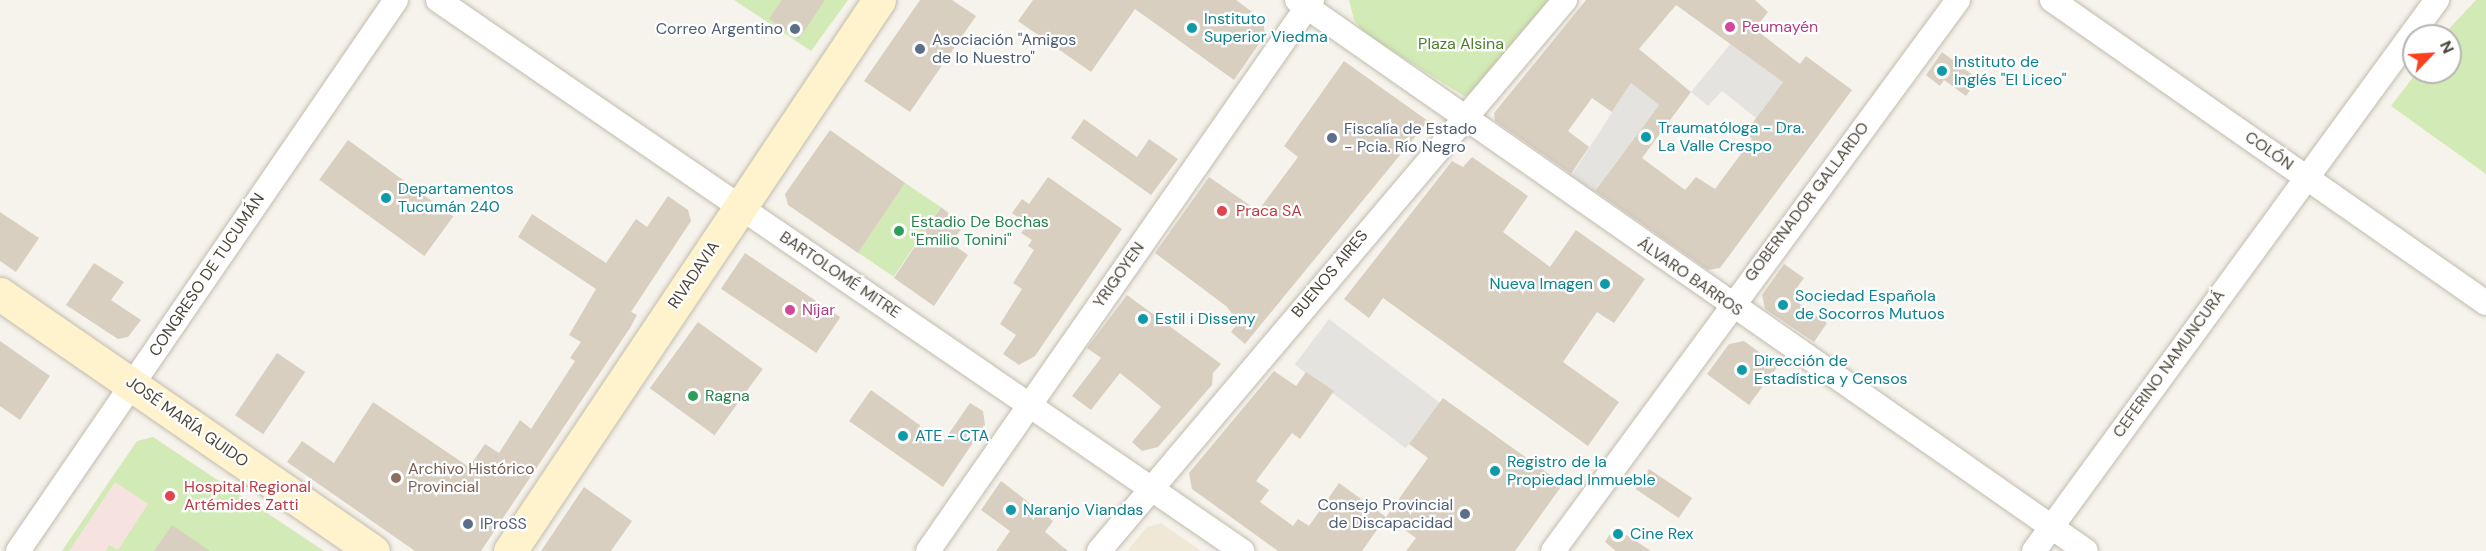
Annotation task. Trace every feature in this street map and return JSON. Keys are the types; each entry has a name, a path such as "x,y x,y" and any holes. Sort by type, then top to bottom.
{"main road":[{"name":"RIVADAVIA","path":"510,551 879,0"},
{"name":"JOSÉ MARÍA GUIDO","path":"0,294 373,551"}],"street":[{"name":"CONGRESO DE TUCUMÁN","path":"18,551 396,0"},
{"name":"BARTOLOMÉ MITRE","path":"438,0 1242,551"},
{"name":"BUENOS AIRES","path":"1099,551 1463,117 1565,0"},
{"name":"GOBERNADOR GALLARDO","path":"1553,551 1730,306 1958,0"},
{"name":"COLÓN","path":"2052,0 2486,303"},
{"name":"CEFERINO NAMUNCURÁ","path":"2034,551 2304,176 2437,0"},
{"name":"ÁLVARO BARROS","path":"1305,2 1730,306 2086,551"},
{"name":"YRIGOYEN","path":"928,551 1305,2"}],"shaded area":[{"path":"1732,42 1783,82 1756,118 1722,91 1708,106 1691,92"},
{"path":"1631,83 1659,105 1594,192 1571,176"},
{"path":"1329,319 1440,403 1406,448 1295,365"},
{"name":"Hospital Regional Artémides Zatti","path":"153,437 324,551 62,551 137,441"},
{"path":"1161,523 1201,551 1127,551 1147,527"}],"green space":[{"path":"734,0 848,0 811,51"},
{"name":"Plaza Alsina","path":"1349,0 1556,0 1474,95 1464,96 1364,33 1354,20"},
{"path":"2476,0 2486,0 2486,174 2391,106 2408,84 2462,84 2462,24 2453,24"},
{"name":"Estadio De Bochas \"Emilio Tonini\"","path":"905,183 941,207 894,277 858,253"},
{"name":"Hospital Regional Artémides Zatti","path":"153,437 324,551 106,551 109,545 118,550 148,504 115,482 69,551 62,551 137,441"}],"building":[{"name":"Correo Argentino","path":"782,0 825,0 799,39 769,19"},
{"name":"Asociación \"Amigos de lo Nuestro\"","path":"920,0 952,0 976,16 910,112 864,81"},
{"path":"1033,0 1236,0 1263,20 1265,35 1234,80 1135,9 1091,72 1018,21"},
{"path":"1586,0 1755,0 1768,12 1755,29 1800,64 1806,56 1852,90 1720,268 1708,270 1595,191 1659,105 1631,83 1612,112 1592,98 1568,131 1589,147 1571,174 1495,121 1494,113","holes":["1676,5 1783,82 1745,133 1752,139 1715,189 1696,177 1685,190 1642,158 1691,92 1639,49"]},
{"name":"Instituto de Inglés \"El Liceo\"","path":"1942,52 1978,79 1966,96 1944,80 1940,86 1926,75"},
{"path":"1344,61 1428,121 1245,344 1231,332 1239,322 1226,306 1155,253 1209,177 1258,211 1298,157 1284,146"},
{"path":"1084,119 1137,157 1149,139 1178,159 1151,195 1071,138"},
{"path":"830,130 905,183 858,253 788,205 785,194"},
{"name":"Departamentos Tucumán 240","path":"348,140 453,216 424,256 319,180"},
{"path":"1472,157 1528,196 1503,232 1550,267 1576,230 1645,279 1614,323 1597,312 1563,362 1619,402 1588,446 1383,298 1369,318 1344,299 1452,161 1463,167"},
{"path":"1048,177 1122,229 1035,356 1019,365 1003,354 1016,335 1000,324 1022,289 1013,283 1034,250 1028,246 1032,240 1021,233 1028,224 1012,213 1022,199 1029,204"},
{"path":"668,196 688,210 691,221 631,312 637,315 630,328 481,551 415,551 287,462 302,441 334,463 373,402 469,467 485,444 499,453 520,420 531,429 575,361 570,358 581,342 569,335 596,289 518,237 532,214 606,263 636,219 647,227"},
{"path":"941,207 964,225 951,243 968,255 934,306 894,278"},
{"path":"0,212 39,238 16,272 0,261"},
{"name":"Níjar","path":"745,253 840,317 816,353 721,289"},
{"path":"94,263 124,282 111,300 141,320 128,337 118,339 66,305"},
{"name":"Sociedad Española de Socorros Mutuos","path":"1784,264 1804,278 1796,289 1802,294 1797,302 1827,323 1814,342 1765,309 1762,295"},
{"path":"1127,295 1221,364 1213,373 1212,385 1158,447 1142,451 1132,442 1161,407 1120,373 1091,410 1072,396 1101,358 1087,348"},
{"path":"698,322 763,369 715,435 650,388"},
{"path":"0,341 50,376 20,420 0,406"},
{"name":"Dirección de Estadística y Censos","path":"1744,341 1778,366 1749,405 1707,374 1729,344"},
{"path":"277,353 305,372 263,434 235,415"},
{"path":"1274,371 1296,386 1306,372 1334,391 1300,439 1292,433 1256,481 1269,490 1260,502 1293,526 1298,519 1309,526 1339,483 1386,517 1362,551 1278,551 1192,489 1189,473"},
{"name":"ATE - CTA","path":"871,390 943,442 970,403 983,411 985,425 943,487 849,421"},
{"path":"1443,398 1563,484 1515,551 1406,551 1416,538 1386,517 1428,458 1409,444"},
{"path":"1649,469 1692,498 1679,518 1636,489"},
{"path":"1001,481 1053,521 1045,532 1068,551 996,551 1010,531 981,510"},
{"path":"584,487 632,521 611,551 541,551"},
{"name":"Hospital Regional Artémides Zatti","path":"172,525 210,551 154,551"},
{"name":"Cine Rex","path":"1614,527 1651,551 1616,551 1605,542"}],"place":[{"name":"Peumayén","path":"1730,27"},
{"name":"Instituto Superior Viedma","path":"1192,28"},
{"name":"Correo Argentino","path":"795,29"},
{"name":"Asociación \"Amigos de lo Nuestro\"","path":"920,49"},
{"name":"Instituto de Inglés \"El Liceo\"","path":"1942,71"},
{"name":"Traumatóloga - Dra. La Valle Crespo","path":"1646,137"},
{"name":"Fiscalía de Estado - Pcia. Río Negro","path":"1332,138"},
{"name":"Departamentos Tucumán 240","path":"386,198"},
{"name":"Praca SA","path":"1222,211"},
{"name":"Estadio De Bochas \"Emilio Tonini\"","path":"899,231"},
{"name":"Nueva Imagen","path":"1605,284"},
{"name":"Sociedad Española de Socorros Mutuos","path":"1783,305"},
{"name":"Níjar","path":"790,310"},
{"name":"Estil i Disseny","path":"1143,319"},
{"name":"Dirección de Estadística y Censos","path":"1742,370"},
{"name":"Ragna","path":"693,396"},
{"name":"ATE - CTA","path":"903,436"},
{"name":"Registro de la Propiedad Inmueble","path":"1495,471"},
{"name":"Archivo Histórico Provincial","path":"396,478"},
{"name":"Hospital Regional Artémides Zatti","path":"170,496"},
{"name":"Naranjo Viandas","path":"1011,510"},
{"name":"Consejo Provincial de Discapacidad","path":"1465,514"},
{"name":"IProSS","path":"468,524"},
{"name":"Cine Rex","path":"1618,534"}]}
